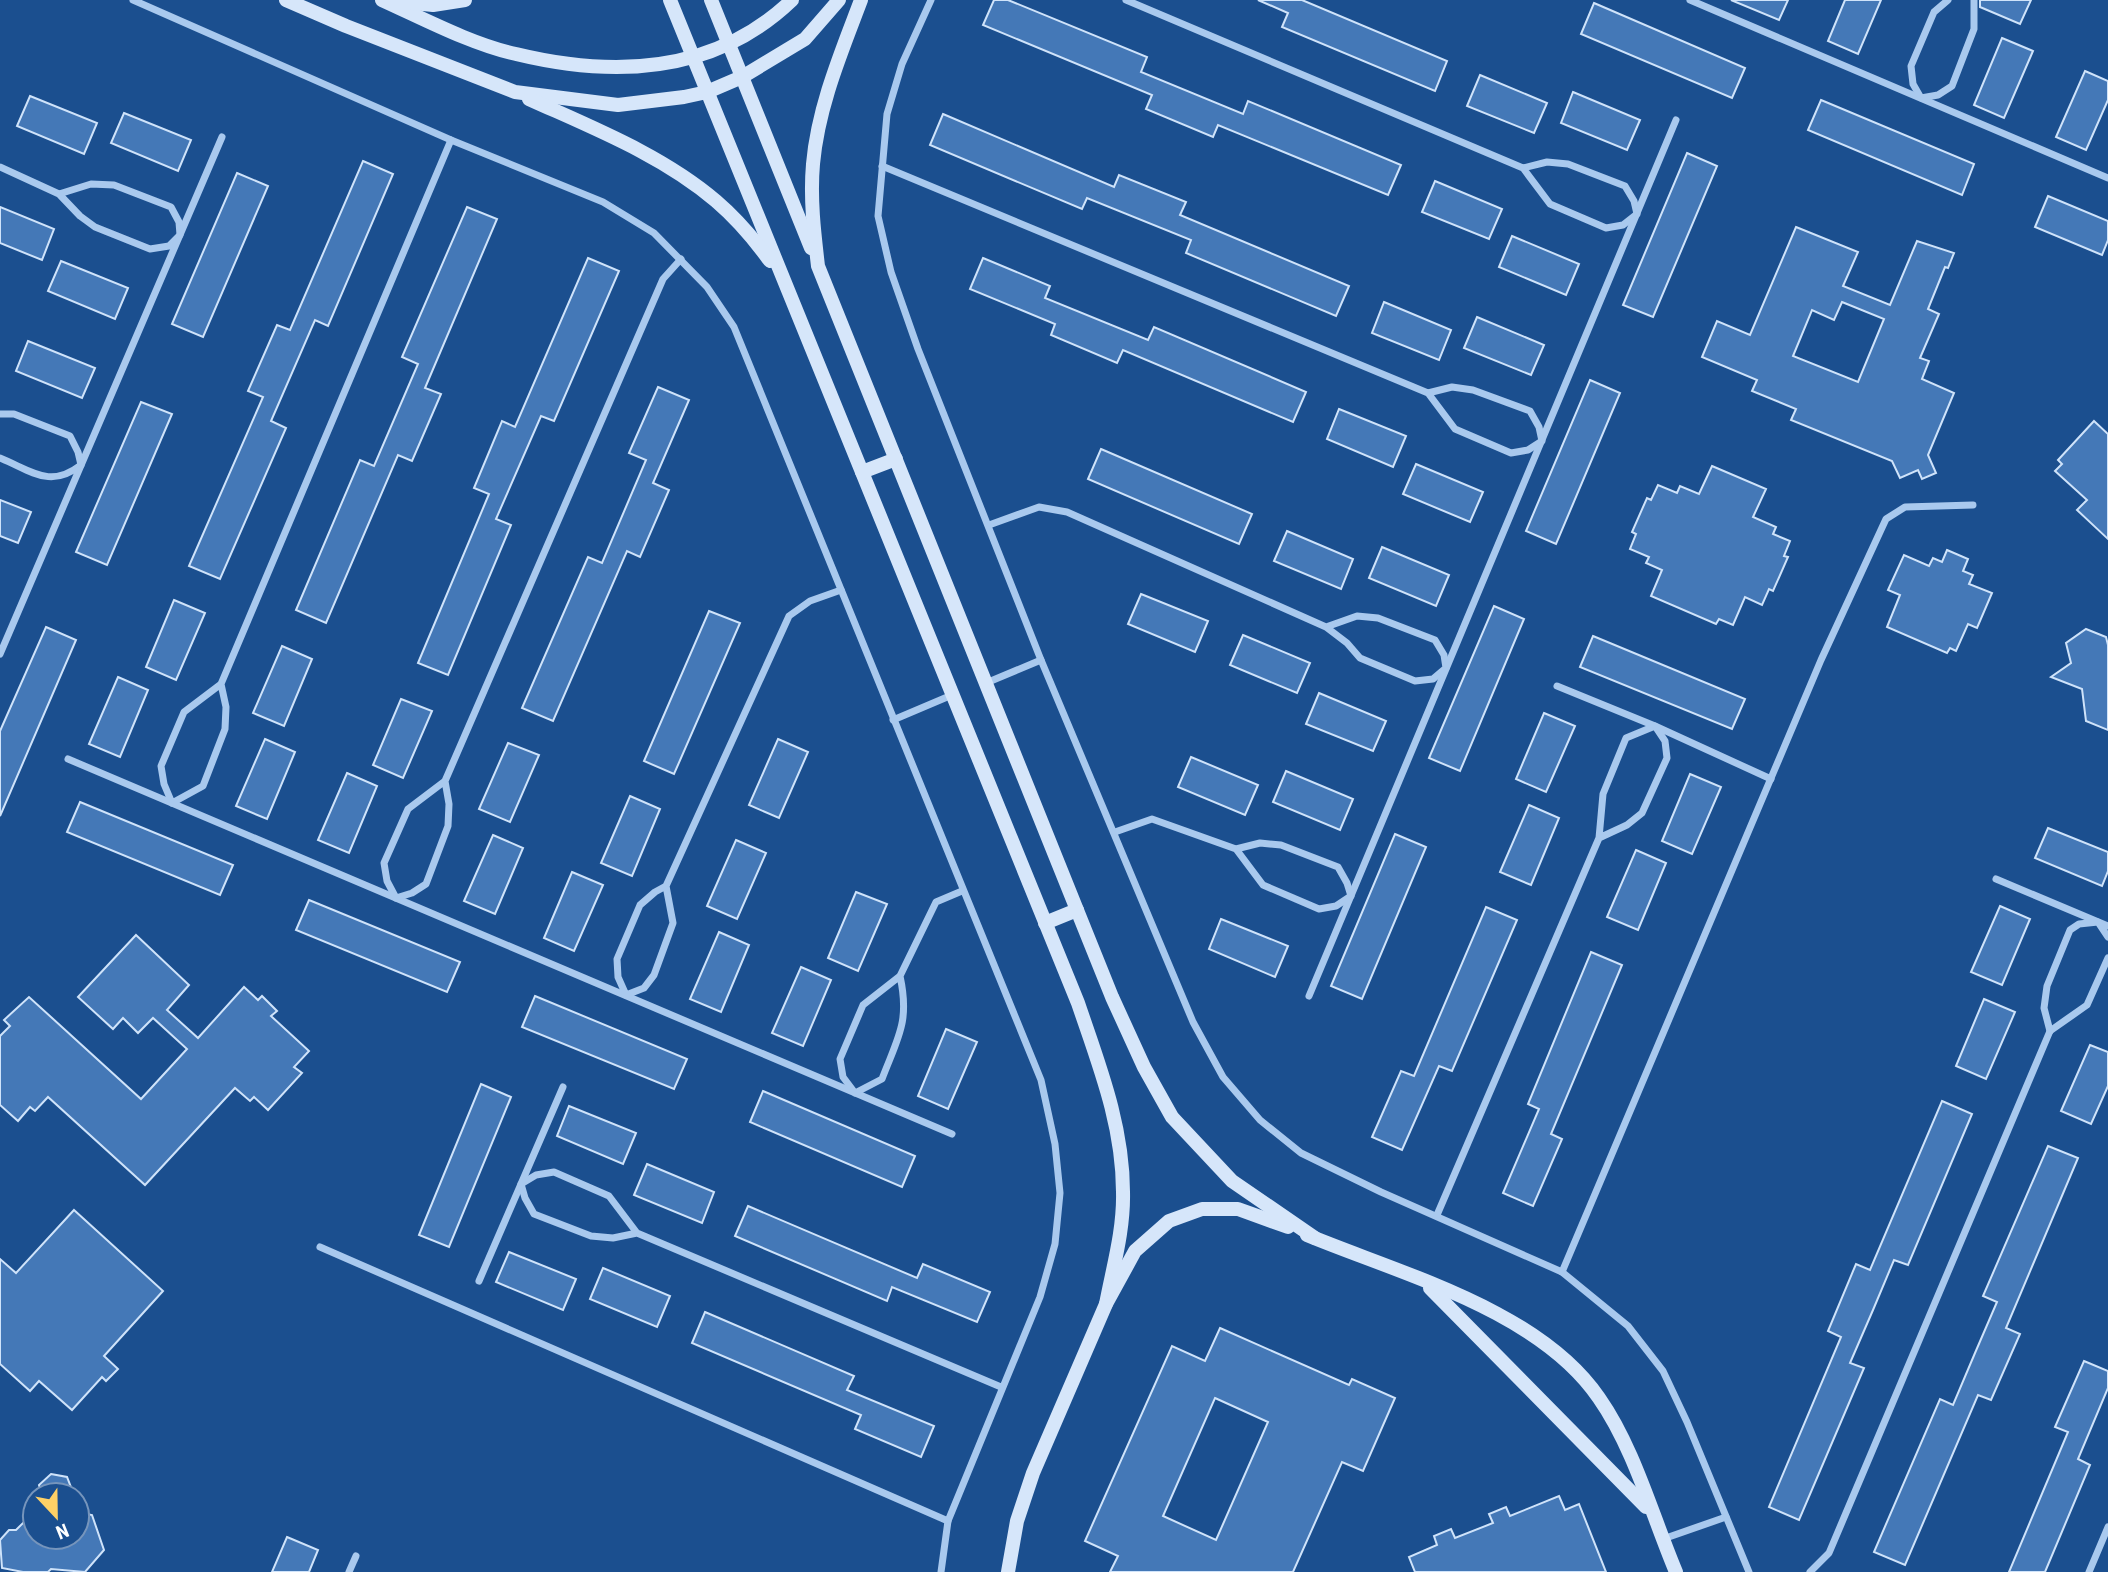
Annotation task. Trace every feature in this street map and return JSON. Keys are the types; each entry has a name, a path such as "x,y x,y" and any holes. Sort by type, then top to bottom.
{"main road":[{"path":"286,0 515,92 616,139 672,169 747,230 783,277"},
{"path":"383,0 433,5 465,0"},
{"path":"383,0 450,31 514,54 612,68 656,66 693,59 729,45 762,26 792,0"},
{"path":"670,0 1078,1003 1110,1096 1121,1149 1124,1193 1120,1233 1106,1304"},
{"path":"711,0 1128,1032 1172,1117 1232,1181 1315,1238"},
{"path":"515,92 618,105 706,92 742,77 805,39 839,0"},
{"path":"818,266 812,210 813,163 830,84 861,0"},
{"path":"862,472 895,459"},
{"path":"1045,923 1077,910"},
{"path":"1008,1572 1017,1521 1033,1473 1106,1304 1135,1251 1169,1221 1202,1209 1238,1209 1423,1280 1530,1332 1571,1365 1599,1396 1620,1434 1676,1572"},
{"path":"1423,1280 1652,1513"}],"street":[{"path":"132,0 451,140 603,202 654,233 707,287 733,327 1041,1080 1055,1144 1060,1193 1055,1244 1040,1297 948,1521 941,1572"},
{"path":"931,0 902,64 887,114 878,216 891,272 918,349 1041,660 1193,1022 1223,1077 1260,1120 1301,1153 1381,1192 1562,1272 1628,1326 1663,1371 1749,1572"},
{"path":"1126,0 1523,169 1550,204 1606,228 1623,225 1637,214"},
{"path":"1694,0 2108,178"},
{"path":"1921,98 1913,84 1911,66 1934,12 1948,0"},
{"path":"1921,98 1938,95 1952,86 1974,29 1974,0"},
{"path":"1309,996 1676,120"},
{"path":"0,654 222,136"},
{"path":"172,803 164,784 161,766 184,712 221,684 451,140"},
{"path":"1523,169 1547,162 1568,164 1625,186 1634,201 1637,214"},
{"path":"882,166 1428,393 1455,429 1511,453 1528,450 1542,440"},
{"path":"0,167 59,194 95,227 150,249 169,246 180,235 179,222 171,207 114,185 91,184 59,194"},
{"path":"396,898 387,881 384,863 408,809 445,781 663,279 681,259"},
{"path":"1428,393 1452,387 1473,390 1530,411 1539,427 1542,440"},
{"path":"0,414 14,414 70,436 81,465"},
{"path":"0,458 50,479 68,475 81,465"},
{"path":"1562,1272 1821,660 1886,519 1905,507 1973,505"},
{"path":"989,525 1039,507 1067,512 1326,627 1347,643 1360,658 1416,681 1433,679 1446,668"},
{"path":"626,995 644,988 654,975 673,923 666,886 789,616 810,601 841,590"},
{"path":"1326,627 1357,616 1378,618 1435,639 1444,655 1446,668"},
{"path":"986,683 1041,660"},
{"path":"172,803 203,786 225,729 226,707 221,684"},
{"path":"1558,686 1655,726 1771,779"},
{"path":"893,719 952,695"},
{"path":"1599,838 1627,825 1642,813 1667,758 1665,741 1655,726"},
{"path":"1437,1215 1599,838 1603,794 1626,738 1655,726"},
{"path":"68,759 952,1134"},
{"path":"396,898 412,893 426,884 448,826 449,804 445,781"},
{"path":"1115,832 1152,819 1236,849 1263,885 1319,909 1336,906 1351,896"},
{"path":"1236,849 1260,843 1281,845 1338,867 1351,896"},
{"path":"1996,878 2108,926"},
{"path":"626,995 618,977 617,959 640,905 666,886"},
{"path":"855,1093 843,1077 840,1059 863,1005 900,976 936,902 962,891"},
{"path":"2098,922 2108,937"},
{"path":"2050,1031 2044,1008 2047,986 2070,930 2079,923 2098,922"},
{"path":"1810,1572 1829,1553 2050,1031 2087,1005 2108,958"},
{"path":"855,1093 882,1079 904,1022 905,999 900,976"},
{"path":"480,1281 563,1087"},
{"path":"521,1184 536,1175 555,1172 609,1196 637,1233 1001,1387"},
{"path":"521,1184 534,1214 591,1236 613,1237 637,1233"},
{"path":"320,1247 948,1521"},
{"path":"1663,1539 1726,1517"},
{"path":"2089,1572 2108,1527"},
{"path":"349,1572 356,1556"}],"building":[{"path":"994,0 1008,0 1147,57 1141,72 1243,114 1248,101 1401,165 1388,195 1218,125 1213,137 1146,109 1152,95 983,25"},
{"path":"1258,0 1302,0 1447,61 1435,91 1282,27 1288,13"},
{"path":"1731,0 1788,0 1779,20"},
{"path":"1845,0 1881,0 1858,54 1828,41"},
{"path":"1980,0 2031,0 2020,24 1980,7"},
{"path":"1594,3 1745,68 1732,98 1581,34"},
{"path":"2002,38 2033,51 2004,118 1974,105"},
{"path":"2085,71 2108,81 2108,100 2086,150 2056,137"},
{"path":"1480,75 1547,103 1534,133 1467,106"},
{"path":"1573,92 1640,120 1627,150 1561,123"},
{"path":"30,96 97,123 84,154 17,126"},
{"path":"1821,100 1974,164 1962,195 1808,130"},
{"path":"124,113 191,140 178,171 111,143"},
{"path":"943,114 1114,187 1119,175 1186,202 1180,215 1349,286 1336,316 1186,253 1191,240 1087,198 1082,209 930,145"},
{"path":"1687,153 1717,166 1653,317 1623,305"},
{"path":"363,161 393,174 328,326 315,320 271,421 286,428 220,579 189,566 263,397 248,391 277,325 290,330"},
{"path":"237,173 268,186 203,337 172,324"},
{"path":"1435,181 1502,209 1489,239 1422,212"},
{"path":"2048,196 2108,221 2108,240 2102,255 2035,227"},
{"path":"0,207 54,229 42,260 0,243"},
{"path":"467,207 497,219 425,388 441,394 412,461 398,455 326,623 296,610 360,460 374,466 418,364 402,357"},
{"path":"1796,227 1858,252 1843,286 1890,305 1917,241 1954,253 1948,268 1945,267 1928,309 1939,314 1920,358 1929,361 1922,379 1954,393 1928,455 1936,473 1922,479 1918,470 1900,478 1892,461 1791,420 1796,409 1752,391 1757,380 1702,357 1717,321 1750,335","holes":["1842,302 1884,319 1858,382 1793,356 1812,310 1834,320"]},
{"path":"1512,236 1579,264 1566,295 1499,267"},
{"path":"588,258 619,271 554,421 541,416 496,519 511,525 448,675 418,663 489,494 474,488 502,421 515,427"},
{"path":"983,258 1050,286 1045,298 1148,340 1154,327 1306,392 1293,422 1123,350 1117,363 1051,335 1055,324 970,289"},
{"path":"61,261 128,288 115,319 48,291"},
{"path":"1384,302 1451,330 1439,360 1372,333"},
{"path":"1477,317 1544,345 1531,375 1464,348"},
{"path":"28,341 95,368 82,398 16,371"},
{"path":"1590,380 1620,393 1556,544 1526,531"},
{"path":"658,387 689,400 653,483 669,490 640,557 627,551 553,721 522,708 588,557 602,563 646,460 629,453"},
{"path":"141,402 172,414 107,565 76,552"},
{"path":"1339,409 1406,436 1393,467 1327,439"},
{"path":"2094,421 2108,434 2108,539 2077,510 2087,500 2055,471 2062,464 2058,460"},
{"path":"1101,449 1252,514 1239,544 1088,479"},
{"path":"1416,464 1483,492 1470,522 1403,494"},
{"path":"1712,466 1766,489 1753,517 1776,527 1773,534 1790,541 1784,556 1788,557 1773,591 1769,589 1762,605 1745,597 1733,625 1719,619 1716,624 1651,596 1662,570 1646,563 1649,557 1630,549 1636,534 1632,532 1647,498 1651,500 1658,485 1677,493 1680,486 1699,494"},
{"path":"0,500 31,512 18,543 0,536"},
{"path":"1287,531 1353,559 1341,589 1274,561"},
{"path":"1382,547 1449,575 1436,606 1369,578"},
{"path":"1947,550 1968,559 1963,571 1973,575 1969,584 1992,593 1977,628 1968,624 1956,651 1950,648 1947,653 1887,627 1900,595 1888,590 1904,555 1929,566 1933,558 1942,562"},
{"path":"1141,594 1208,621 1195,652 1128,624"},
{"path":"174,600 205,613 176,680 146,667"},
{"path":"1494,606 1524,619 1460,771 1429,758"},
{"path":"709,611 740,623 674,774 644,761"},
{"path":"46,627 76,640 0,816 0,731"},
{"path":"2086,629 2106,637 2108,645 2108,730 2086,721 2082,689 2051,677 2071,663 2066,643"},
{"path":"1243,635 1310,663 1297,693 1230,665"},
{"path":"1593,636 1745,699 1732,729 1580,667"},
{"path":"282,646 312,659 284,726 253,713"},
{"path":"118,677 148,690 120,757 89,744"},
{"path":"1319,693 1386,721 1373,751 1306,724"},
{"path":"401,699 432,711 403,778 373,765"},
{"path":"1544,713 1575,726 1546,792 1516,779"},
{"path":"265,739 295,752 267,819 236,806"},
{"path":"778,739 808,752 779,818 749,805"},
{"path":"508,743 539,755 510,822 479,809"},
{"path":"1191,757 1258,785 1245,815 1178,787"},
{"path":"1286,771 1353,799 1340,830 1273,802"},
{"path":"347,773 377,786 349,853 318,840"},
{"path":"1690,774 1721,787 1692,854 1662,841"},
{"path":"630,796 660,809 632,876 601,863"},
{"path":"80,802 233,865 220,895 67,832"},
{"path":"1529,805 1559,818 1531,885 1500,872"},
{"path":"2048,828 2108,852 2108,871 2102,886 2035,858"},
{"path":"1395,834 1426,847 1362,999 1331,986"},
{"path":"493,835 523,848 495,914 464,901"},
{"path":"736,840 766,853 737,919 707,906"},
{"path":"1636,850 1666,863 1638,930 1607,917"},
{"path":"572,872 603,885 574,951 544,938"},
{"path":"856,892 887,904 858,971 828,958"},
{"path":"309,900 460,962 447,992 296,930"},
{"path":"2000,906 2030,919 2002,985 1971,972"},
{"path":"1486,907 1517,920 1452,1071 1439,1066 1402,1150 1372,1137 1401,1071 1414,1076"},
{"path":"1221,919 1288,946 1275,977 1209,949"},
{"path":"719,932 749,945 721,1012 690,999"},
{"path":"136,935 189,985 167,1010 198,1038 244,987 258,1000 262,996 277,1011 271,1016 309,1051 294,1067 302,1073 268,1110 254,1097 250,1101 235,1088 145,1185 48,1097 35,1111 30,1107 18,1121 0,1105 0,1036 10,1026 4,1020 29,997 141,1099 187,1049 153,1018 138,1033 123,1018 113,1029 78,997"},
{"path":"1591,952 1622,965 1551,1134 1562,1139 1533,1206 1503,1193 1539,1109 1528,1104"},
{"path":"801,967 831,980 803,1046 772,1033"},
{"path":"535,996 687,1059 674,1089 522,1027"},
{"path":"1984,999 2015,1012 1986,1079 1956,1066"},
{"path":"946,1029 977,1042 948,1109 918,1096"},
{"path":"2090,1045 2108,1052 2108,1086 2091,1124 2061,1111"},
{"path":"481,1084 511,1097 449,1247 419,1235"},
{"path":"763,1091 915,1156 902,1187 750,1122"},
{"path":"1942,1101 1972,1114 1908,1265 1894,1260 1850,1363 1864,1368 1799,1520 1769,1507 1841,1337 1828,1331 1856,1264 1870,1270"},
{"path":"569,1106 636,1133 623,1164 557,1136"},
{"path":"2048,1146 2078,1158 2006,1328 2020,1334 1991,1400 1978,1395 1905,1565 1874,1552 1940,1399 1953,1405 1997,1302 1983,1296"},
{"path":"647,1164 714,1192 702,1223 634,1195"},
{"path":"748,1206 917,1278 923,1264 990,1292 977,1322 892,1287 887,1301 735,1236"},
{"path":"74,1210 163,1291 104,1356 118,1369 106,1381 102,1377 72,1410 39,1381 30,1391 0,1364 0,1259 16,1273"},
{"path":"509,1252 576,1279 563,1310 496,1282"},
{"path":"603,1268 670,1296 657,1327 590,1299"},
{"path":"705,1312 854,1376 847,1390 934,1426 921,1457 855,1429 861,1415 692,1343"},
{"path":"1220,1328 1349,1385 1352,1379 1395,1398 1363,1471 1342,1462 1293,1572 1110,1572 1118,1556 1085,1541 1172,1346 1205,1361","holes":["1215,1398 1268,1422 1216,1540 1163,1516"]},
{"path":"2084,1361 2108,1371 2108,1388 2078,1459 2090,1465 2045,1572 2009,1572 2068,1432 2055,1427"},
{"path":"51,1474 67,1477 69,1481 43,1481"},
{"path":"1559,1496 1565,1510 1579,1504 1606,1572 1415,1572 1409,1557 1437,1545 1434,1536 1451,1529 1455,1538 1493,1523 1489,1514 1506,1507 1510,1516"},
{"path":"92,1515 104,1550 85,1572 51,1569 48,1572 23,1572 2,1568 0,1540 9,1530 16,1530 21,1525 21,1551 91,1551"},
{"path":"287,1537 318,1550 309,1572 272,1572"}]}
